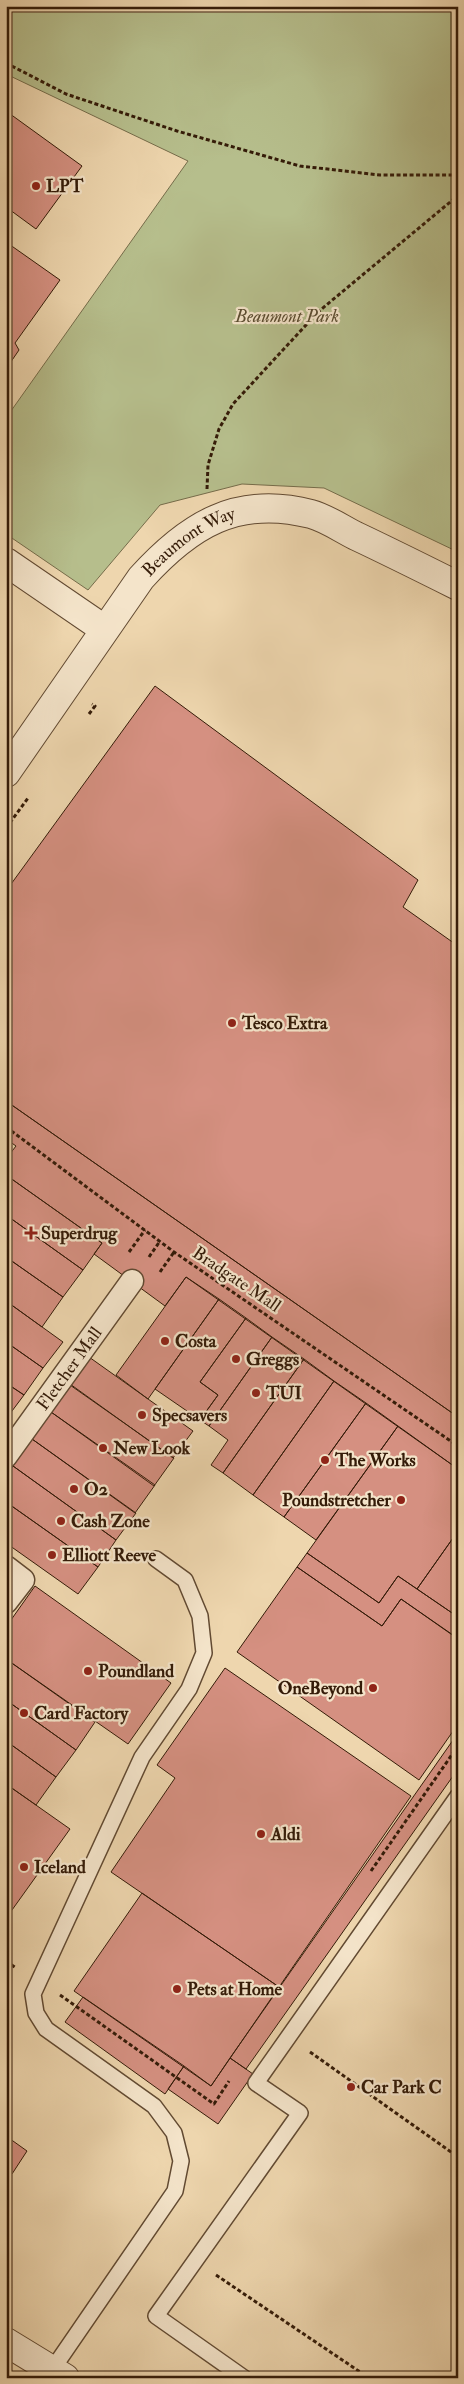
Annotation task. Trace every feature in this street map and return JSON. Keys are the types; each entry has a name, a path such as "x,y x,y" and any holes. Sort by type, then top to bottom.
{"street":[{"name":"Beaumont Way","path":"6,773 141,578 166,551 213,519 243,510 275,510 312,514 458,586"},
{"path":"6,562 104,629"},
{"name":"Fletcher Mall","path":"6,1456 132,1281"},
{"path":"6,1568 23,1580 6,1602"},
{"path":"6,2342 59,2374"}],"lane":[{"path":"59,2374 175,2191 181,2161 174,2133 154,2106 46,2029 36,2013 33,1994 142,1757 189,1689 204,1653 200,1616 184,1580 156,1559"},
{"path":"244,2378 156,2316 300,2113 256,2083 458,1796"}],"path":[{"path":"6,62 66,94 177,131 300,166 380,175 456,175 455,198 458,230"},
{"path":"213,519 207,501 208,465 219,429 233,404 318,312 455,198"},
{"name":"Bradgate Mall","path":"6,1127 174,1252 458,1446"},
{"path":"366,1876 458,1746"},
{"path":"76,2006 214,2104 230,2080"},
{"path":"288,2037 458,2157"},
{"path":"195,2261 369,2378"}],"green space":[{"name":"Beaumont Park","path":"6,6 458,6 458,552 324,488 242,484 160,505 88,590 6,534 6,418 188,161 6,74"}],"building":[{"name":"LPT","path":"6,111 82,166 36,229 6,207"},
{"path":"6,242 60,280 15,343 19,350 6,369"},
{"name":"Tesco Extra","path":"155,686 418,880 403,907 458,946 458,1417 6,1101 6,891"},
{"path":"6,1101 458,1417 458,1469 186,1277 165,1306 94,1254 102,1243 6,1175 6,1159 16,1146 6,1139"},
{"path":"6,1175 102,1243 83,1270 6,1215"},
{"path":"6,1215 83,1270 63,1297 6,1257"},
{"path":"6,1257 63,1297 42,1327 6,1301"},
{"name":"Costa","path":"186,1277 219,1299 148,1399 116,1375"},
{"path":"219,1299 246,1318 200,1382 218,1395 200,1420 155,1389"},
{"path":"6,1301 63,1342 43,1368 6,1342"},
{"name":"Greggs","path":"246,1318 272,1337 209,1426 200,1420 218,1395 200,1382"},
{"name":"TUI","path":"272,1337 304,1359 223,1473 211,1465 228,1440 209,1426"},
{"path":"6,1342 43,1368 24,1395 6,1383"},
{"name":"Specsavers","path":"89,1357 193,1431 173,1458 70,1384"},
{"path":"304,1359 334,1381 253,1495 223,1473"},
{"path":"334,1381 366,1403 284,1517 253,1495"},
{"path":"6,1383 24,1395 6,1419"},
{"path":"70,1385 174,1458 154,1486 51,1412"},
{"path":"366,1403 398,1426 316,1540 284,1517"},
{"path":"51,1412 155,1485 135,1513 32,1439"},
{"name":"Poundstretcher","path":"398,1426 458,1469 458,1531 417,1589 398,1576 379,1603 307,1553"},
{"name":"O2","path":"32,1439 136,1513 116,1540 13,1466"},
{"name":"Cash Zone","path":"13,1466 116,1540 98,1567 6,1502 6,1476"},
{"name":"Elliott Reeve","path":"6,1502 98,1567 78,1594 6,1543"},
{"path":"458,1531 458,1617 417,1589"},
{"path":"307,1553 379,1603 398,1576 458,1617 458,1628 453,1635 401,1599 382,1626 297,1567"},
{"name":"OneBeyond","path":"297,1567 382,1626 401,1599 458,1639 458,1724 419,1780 237,1652"},
{"name":"Poundland","path":"35,1586 171,1683 128,1744 6,1659 6,1627"},
{"path":"6,1659 95,1722 76,1750 6,1700"},
{"name":"Aldi","path":"225,1668 411,1796 279,1987 111,1872 175,1778 157,1765"},
{"path":"6,1700 76,1750 56,1777 6,1741"},
{"path":"458,1733 458,1769 246,2069 230,2058"},
{"path":"6,1741 56,1777 36,1805 6,1784"},
{"name":"Iceland","path":"6,1784 70,1829 12,1910 6,1905"},
{"name":"Pets at Home","path":"142,1893 279,1987 211,2086 74,1991"},
{"path":"6,1905 12,1910 6,1918"},
{"path":"83,1997 184,2066 165,2094 65,2022"},
{"path":"230,2058 253,2074 218,2124 168,2089 184,2066 211,2086"},
{"path":"6,2136 27,2151 12,2174 6,2170"}],"place":[{"name":"LPT","path":"36,186"},
{"name":"Tesco Extra","path":"232,1023"},
{"name":"Superdrug","path":"31,1233"},
{"name":"Costa","path":"165,1341"},
{"name":"Greggs","path":"236,1359"},
{"name":"TUI","path":"256,1393"},
{"name":"Specsavers","path":"142,1415"},
{"name":"New Look","path":"103,1448"},
{"name":"The Works","path":"325,1460"},
{"name":"O2","path":"74,1489"},
{"name":"Poundstretcher","path":"401,1500"},
{"name":"Cash Zone","path":"61,1521"},
{"name":"Elliott Reeve","path":"52,1555"},
{"name":"Poundland","path":"88,1671"},
{"name":"OneBeyond","path":"373,1688"},
{"name":"Card Factory","path":"24,1713"},
{"name":"Aldi","path":"261,1834"},
{"name":"Iceland","path":"24,1867"},
{"name":"Pets at Home","path":"177,1989"},
{"name":"Car Park C","path":"351,2087"}]}
